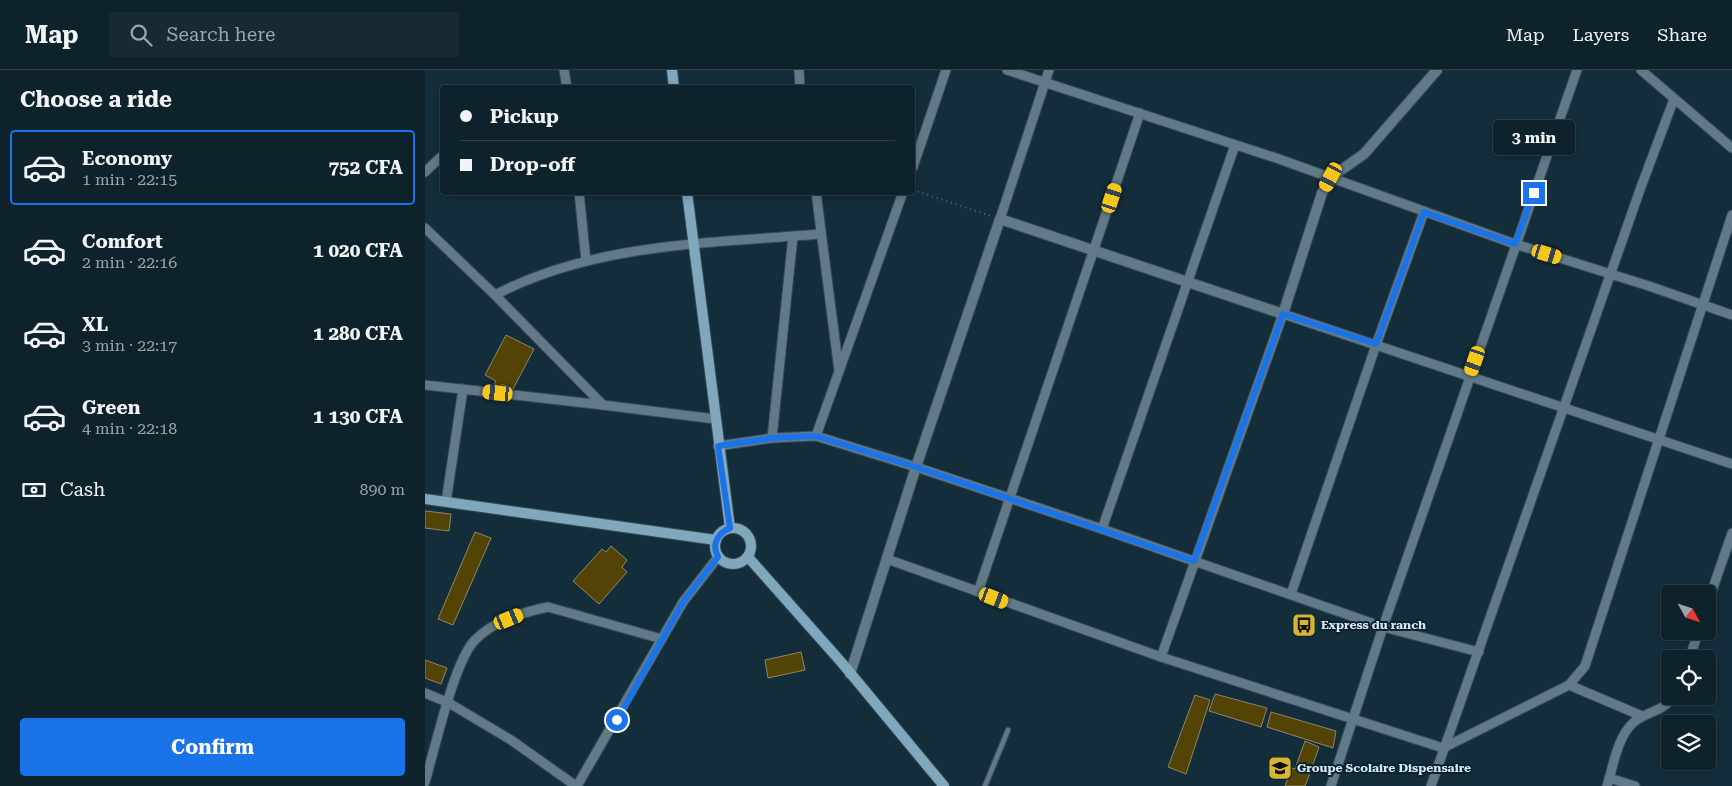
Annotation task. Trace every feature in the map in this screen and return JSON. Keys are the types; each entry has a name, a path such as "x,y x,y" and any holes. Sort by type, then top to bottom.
{"main road":[{"path":"672,70 674,85"},
{"path":"687,195 730,528"},
{"path":"425,499 717,540"},
{"path":"730,528 741,530 748,537 751,547 748,556 735,564 726,563 718,557 715,548 720,534 730,528"},
{"path":"748,556 944,786"}],"street":[{"path":"565,70 567,85"},
{"path":"799,70 800,85"},
{"path":"915,160 947,70"},
{"path":"1007,70 1331,177 1515,244 1732,315"},
{"path":"850,674 916,467 1047,83 1049,70"},
{"path":"1161,657 1283,314 1322,193 1331,177 1364,154 1437,70"},
{"path":"1331,786 1383,627 1577,70"},
{"path":"1641,70 1732,148"},
{"path":"1431,786 1563,408 1674,99"},
{"path":"978,592 1008,498 1096,249 1140,113"},
{"path":"1102,529 1235,145"},
{"path":"425,172 440,157"},
{"path":"579,195 585,261"},
{"path":"816,195 839,372"},
{"path":"816,436 902,195"},
{"path":"1291,594 1376,344 1424,212"},
{"path":"887,559 1161,657 1443,748 1569,685 1585,666 1732,215"},
{"path":"1000,219 1096,249 1186,283 1376,344 1658,441 1732,464"},
{"path":"425,228 495,295 603,405"},
{"path":"495,295 544,272 585,261 693,244 821,234"},
{"path":"772,438 793,236"},
{"path":"425,385 715,418"},
{"path":"446,502 463,390"},
{"path":"718,446 772,438 816,436 1102,529 1383,627 1479,652"},
{"path":"1714,585 1732,532"},
{"path":"425,693 449,703 511,740 576,786 683,602 718,557"},
{"path":"425,782 461,660 475,640 509,619 529,611 548,607 662,639"},
{"path":"1569,685 1642,716"},
{"path":"1635,786 1608,782 1624,733 1642,716 1666,705"}],"lane":[{"path":"985,786 1008,730"}],"path":[{"path":"915,191 1000,219"}],"building":[{"path":"506,335 534,349 513,389 502,384 500,387 494,384 496,381 485,375"},
{"path":"425,511 451,514 449,531 425,528"},
{"path":"475,532 491,538 453,625 438,619"},
{"path":"611,546 627,560 622,567 627,572 599,604 573,581 602,549 606,552"},
{"path":"801,652 805,670 768,678 765,660"},
{"path":"425,660 447,668 441,684 425,678"},
{"path":"1215,694 1267,708 1261,727 1209,711"},
{"path":"1195,695 1210,700 1186,774 1168,767"},
{"path":"1271,712 1336,731 1333,748 1267,727"},
{"path":"1305,741 1319,747 1310,773 1295,769"},
{"path":"1292,768 1310,773 1305,786 1285,786"}],"place":[{"name":"Express du ranch","path":"1304,625"},
{"name":"Groupe Scolaire Dispensaire","path":"1280,768"}],"route":[{"path":"617,720 683,602 718,557 715,544 720,534 730,528 718,446 772,438 816,436 916,467 1194,561 1283,314 1376,344 1424,212 1515,244 1534,193"}]}
